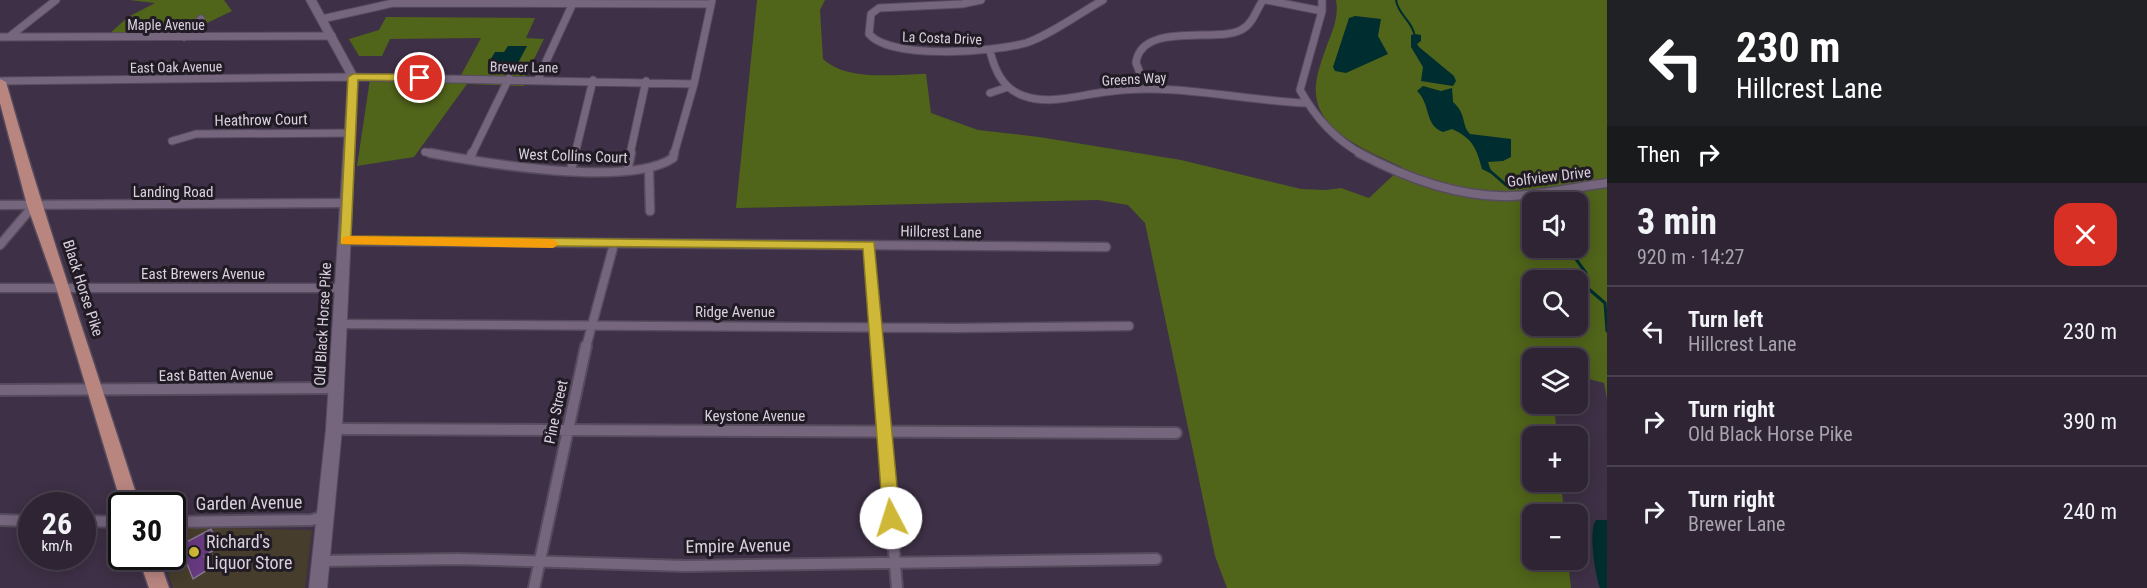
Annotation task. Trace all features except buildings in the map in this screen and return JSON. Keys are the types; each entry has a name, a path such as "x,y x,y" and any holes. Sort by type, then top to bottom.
{"main road":[{"name":"Black Horse Pike","path":"0,81 34,205 63,287 127,492"},
{"path":"153,570 159,588"}],"street":[{"path":"9,37 56,0"},
{"name":"Old Black Horse Pike","path":"311,0 353,77 337,388 318,588"},
{"name":"La Costa Drive","path":"981,0 962,4 879,8 871,14 869,34 875,41 895,49 990,51 1028,42 1103,0"},
{"path":"1151,87 1142,78 1136,63 1138,53 1171,35 1239,32 1252,22 1256,9 1264,0 1322,11"},
{"path":"1305,103 1300,90 1302,76 1322,11 1322,0"},
{"path":"322,19 393,3 712,2 694,84 673,158 649,170 650,211"},
{"path":"538,79 573,3"},
{"path":"184,37 201,19"},
{"name":"Maple Avenue","path":"0,36 332,36"},
{"path":"990,51 993,68 1008,87 990,93"},
{"name":"Brewer Lane","path":"353,77 509,78 694,84"},
{"name":"East Oak Avenue","path":"0,81 353,77"},
{"path":"470,158 509,78"},
{"path":"571,170 594,80"},
{"path":"627,171 646,81"},
{"name":"Greens Way","path":"1008,87 1022,95 1048,99 1151,87 1305,103"},
{"name":"Golfview Drive","path":"1305,103 1322,126 1354,150 1397,171 1446,188 1498,196 1529,195 1607,183"},
{"name":"Heathrow Court","path":"172,141 196,134 351,133"},
{"name":"West Collins Court","path":"425,152 470,158 519,170 649,170"},
{"name":"Landing Road","path":"0,205 346,203"},
{"path":"0,245 34,205"},
{"name":"Hillcrest Lane","path":"344,241 1106,247"},
{"name":"Pine Street","path":"534,588 567,430 614,244"},
{"path":"869,245 897,588"},
{"name":"East Brewers Avenue","path":"0,288 342,288"},
{"name":"Ridge Avenue","path":"340,324 593,327 1130,326"},
{"name":"East Batten Avenue","path":"0,390 337,388"},
{"name":"Keystone Avenue","path":"334,429 1176,433"},
{"name":"Garden Avenue","path":"186,522 311,520 326,516"},
{"path":"0,520 18,521"},
{"name":"Empire Avenue","path":"321,561 458,559 685,566 895,561 1156,560"}],"shaded area":[{"path":"1355,16 1381,19 1378,36 1388,54 1346,73 1335,71 1333,67 1349,18"},
{"path":"1411,35 1421,35 1421,41 1417,44 1419,47 1454,76 1456,81 1453,86 1421,81 1423,67 1411,47"},
{"path":"508,46 527,46 518,63 489,62 495,52 504,52"},
{"path":"1423,86 1441,91 1452,88 1453,102 1462,115 1467,131 1470,134 1511,139 1511,157 1503,161 1488,162 1492,174 1482,169 1476,150 1465,136 1452,129 1443,132 1433,124 1417,91"},
{"path":"1596,520 1607,520 1607,588 1600,588 1594,563 1592,542"},
{"path":"186,527 312,530 305,588 173,588 167,570 186,570"}],"green space":[{"path":"129,0 224,0 232,11 207,23 176,28 168,35 108,35 128,17 155,3"},
{"path":"757,0 825,0 820,10 823,59 833,66 858,74 926,74 931,113 978,130 1039,137 1181,160 1301,189 1341,188 1369,198 1402,167 1349,140 1327,121 1320,109 1316,95 1316,83 1335,23 1336,0 1607,0 1607,399 1604,383 1588,379 1588,348 1522,348 1522,414 1555,414 1556,426 1522,426 1522,492 1562,492 1563,504 1522,504 1522,570 1569,570 1571,588 1227,588 1215,556 1145,223 1128,205 1098,200 736,208"},
{"path":"386,17 535,18 526,38 544,39 526,75 524,86 467,84 414,157 357,166 370,79 460,77 481,38 390,39 382,56 359,56 349,39 379,30"}],"waterway":[{"path":"1396,0 1414,31 1415,37"},
{"path":"1489,170 1506,185"},
{"path":"1575,258 1586,273 1584,285 1605,303 1607,331"}],"slow traffic":[{"path":"347,241 553,244"}],"place":[{"name":"Richard's Liquor Store","path":"194,552"}],"route":[{"path":"420,78 353,77 344,241 869,245 891,518"}]}
